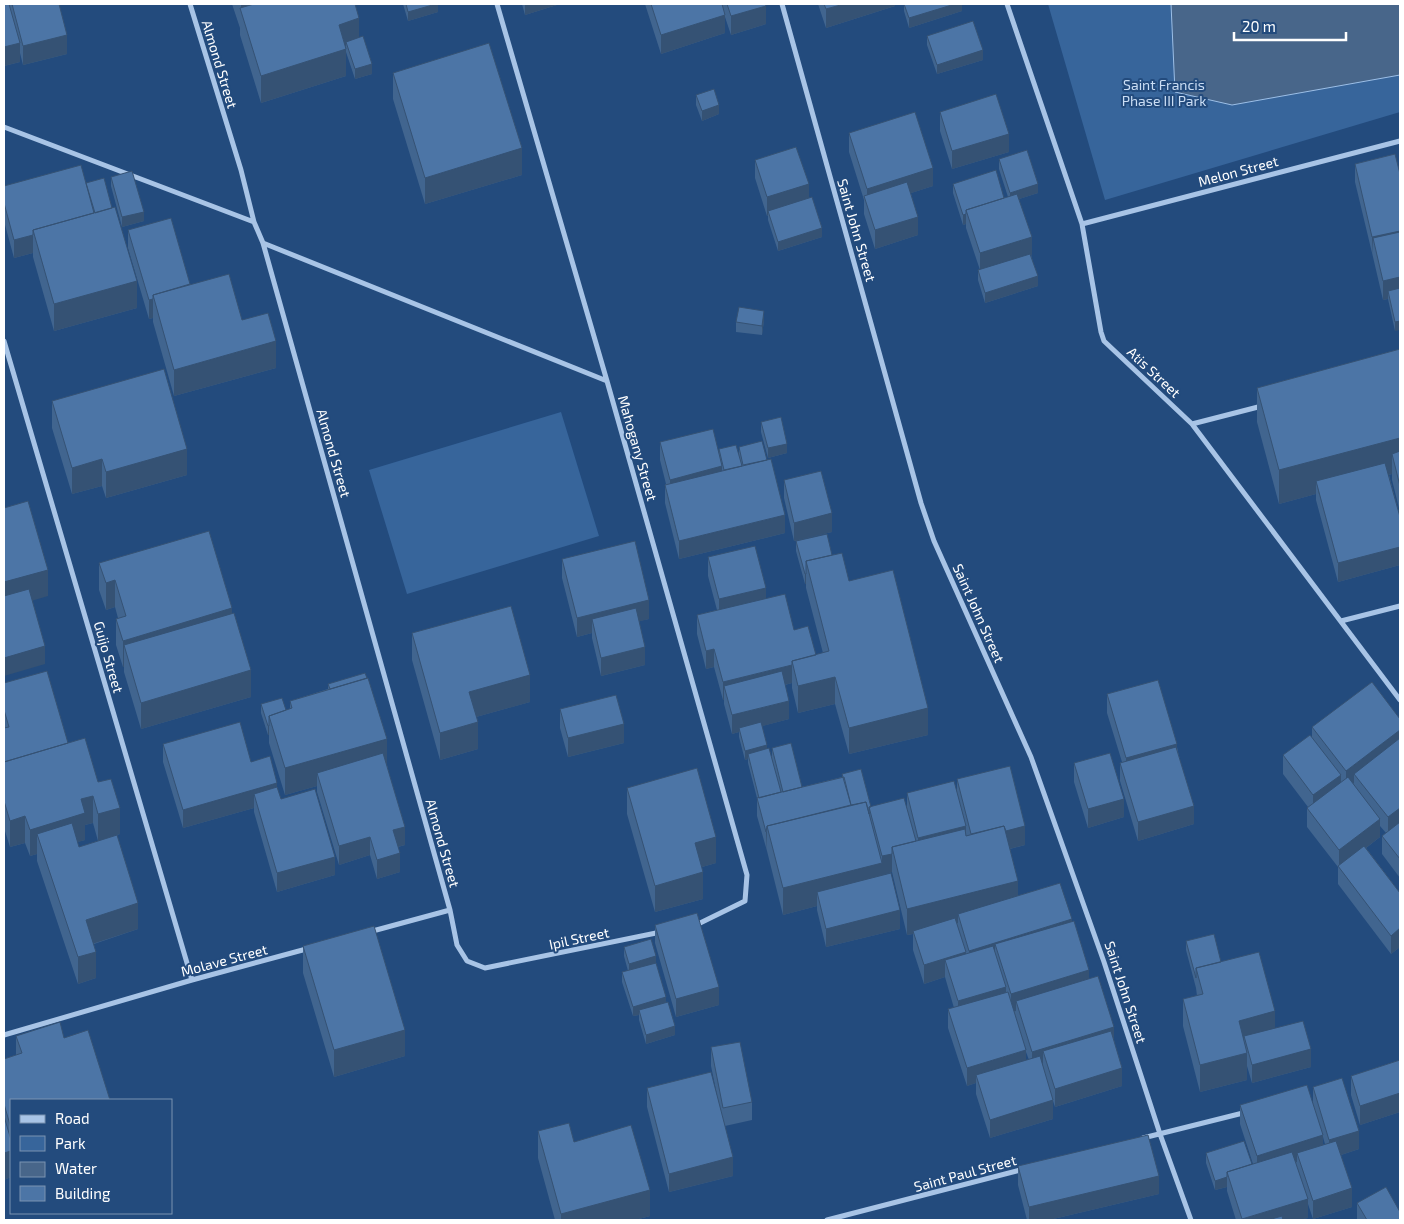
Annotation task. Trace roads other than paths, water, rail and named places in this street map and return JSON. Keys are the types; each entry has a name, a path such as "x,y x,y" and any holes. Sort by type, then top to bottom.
{"street":[{"name":"Almond Street","path":"190,4 241,170 254,222 264,243 450,910"},
{"name":"Mahogany Street","path":"497,4 747,874 745,901 700,924 690,926"},
{"name":"Saint John Street","path":"782,4 921,503 934,541 1031,757 1104,962 1160,1134 1191,1220"},
{"name":"Atis Street","path":"1007,4 1082,224 1100,332 1104,341 1192,424 1400,700"},
{"path":"4,127 254,222"},
{"name":"Melon Street","path":"1082,224 1400,141"},
{"path":"264,243 607,382"},
{"name":"Guijo Street","path":"4,341 192,980"},
{"path":"1192,424 1268,405"},
{"path":"1341,621 1400,606"},
{"path":"364,934 450,910"},
{"name":"Ipil Street","path":"450,910 457,945 467,961 486,968 671,930"},
{"name":"Molave Street","path":"4,1035 316,946"},
{"path":"1141,1139 1256,1110"},
{"name":"Saint Paul Street","path":"827,1220 1027,1168"}],"water":[{"path":"1171,4 1400,4 1400,75 1232,105 1175,92"}],"park label":[{"name":"Saint Francis Phase III Park","path":"1164,92"}]}
